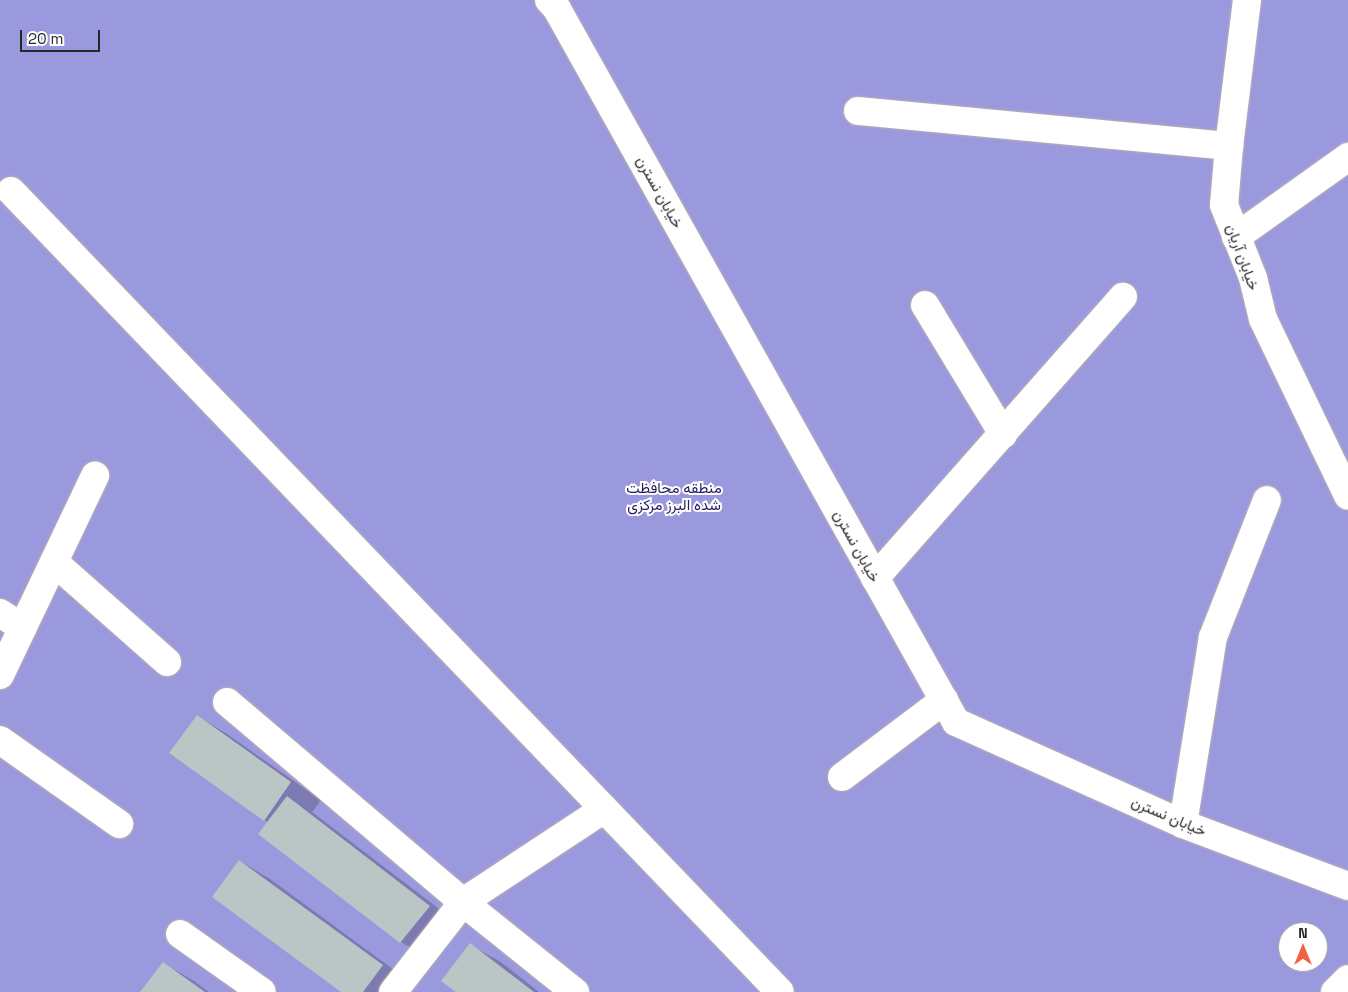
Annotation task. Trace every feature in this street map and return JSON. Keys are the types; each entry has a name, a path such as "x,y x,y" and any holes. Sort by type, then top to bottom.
{"street":[{"name":"خیابان نسترن","path":"549,0 566,26 956,722 1183,824 1348,886"},
{"name":"خیابان آریان","path":"1247,0 1228,146 1224,206 1253,278 1263,319 1348,496"},
{"path":"858,111 1228,146"},
{"path":"1236,237 1348,157"},
{"path":"11,191 780,992"},
{"path":"876,578 1123,296"},
{"path":"925,305 1003,434"},
{"path":"0,675 94,476"},
{"path":"1183,824 1214,637 1267,500"},
{"path":"54,562 167,662"},
{"path":"0,613 23,628"},
{"path":"842,777 944,700"},
{"path":"227,702 463,902 575,992"},
{"path":"0,740 119,824"},
{"path":"393,992 463,902 604,809"},
{"path":"180,934 262,992"},
{"path":"1335,992 1348,979"}],"green space":[{"name":"منطقه محافظت شده البرز مرکزی","path":"0,0 1348,0 1348,992 0,992"}],"building":[{"path":"197,715 291,782 264,821 169,753"},
{"path":"287,796 430,906 400,943 258,834"},
{"path":"239,860 383,965 363,992 341,992 212,897"},
{"path":"470,943 534,992 456,992 441,981"},
{"path":"163,962 205,992 140,992"}]}
